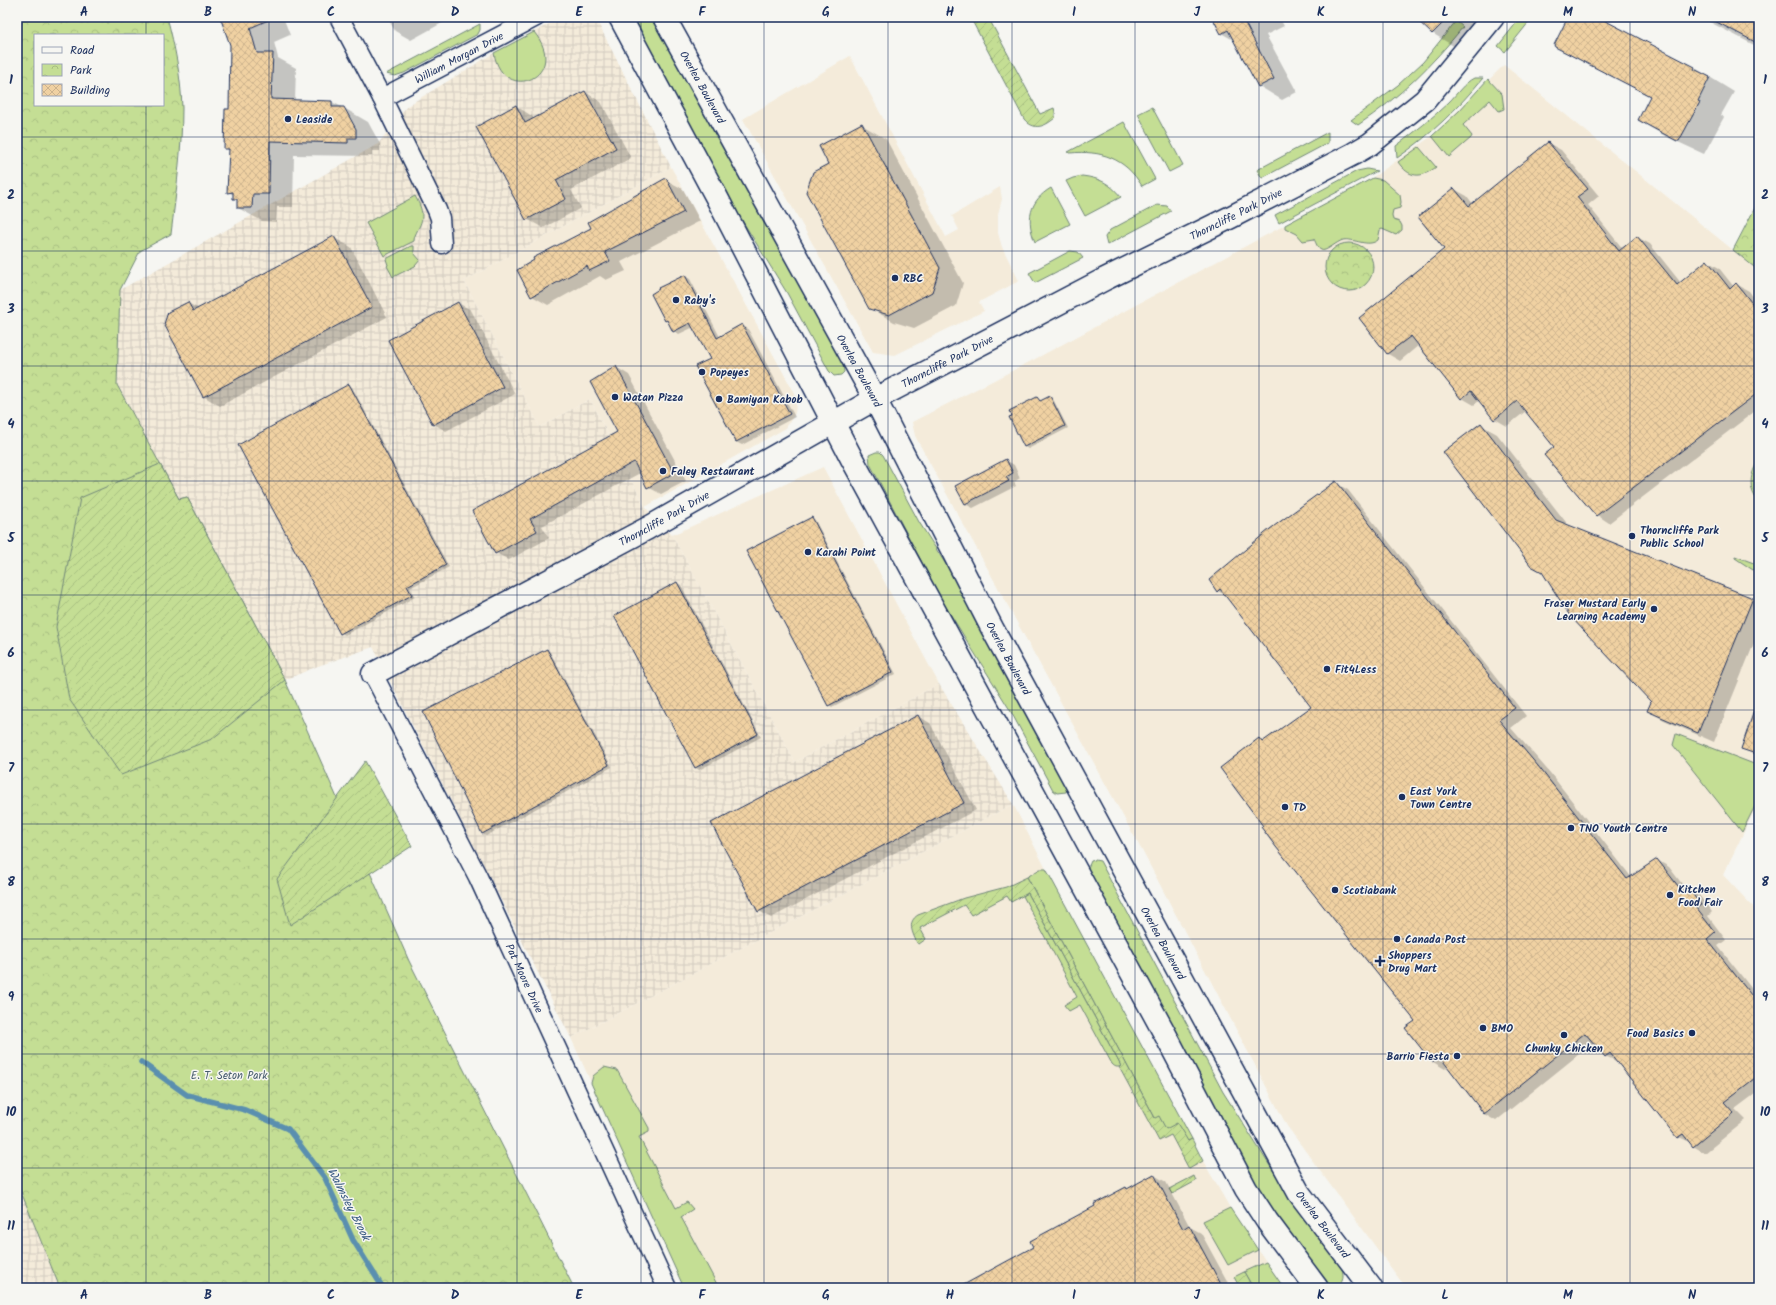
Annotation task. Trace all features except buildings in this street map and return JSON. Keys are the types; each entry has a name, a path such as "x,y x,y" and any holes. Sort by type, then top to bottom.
{"main road":[{"path":"620,17 834,422 852,459 958,651 1246,1189 1267,1221 1317,1288"},
{"name":"Overlea Boulevard","path":"664,17 875,399 992,628 1296,1186 1371,1288"},
{"name":"Thorncliffe Park Drive","path":"373,674 648,528 875,399 1105,279 1231,217 1353,154 1370,144 1425,100 1493,17"}],"street":[{"path":"339,17 382,98 437,210 440,218 442,244"},
{"name":"William Morgan Drive","path":"382,98 536,17"},
{"name":"Pat Moore Drive","path":"373,674 478,877 667,1288"}],"shaded area":[{"path":"562,17 595,17 671,167 464,281 540,427 590,399 645,507 672,535 795,762 939,684 1013,804 571,1038 373,647 318,666 285,680 187,497 179,500 117,385 120,290 378,144 407,106 494,53"},
{"path":"850,56 946,237 959,230 952,216 1000,187 1002,199 998,214 998,233 1002,247 1019,281 979,302 984,311 895,355 873,352 743,119"},
{"path":"1504,65 1759,271 1759,801 1723,875 1759,913 1759,1288 1408,1288 1400,1280 1287,1126 1146,858 915,436 912,422 1037,358 1369,180 1432,136"},
{"path":"671,167 797,398 795,413 786,428 645,507 590,399 540,427 464,281"},
{"path":"823,467 939,684 795,762 672,535"},
{"path":"1013,804 1046,869 1203,1161 1230,1208 1284,1288 684,1288 571,1038"},
{"path":"17,1182 60,1288 17,1288"}],"green space":[{"name":"E. T. Seton Park","path":"17,17 167,17 177,62 182,108 180,155 171,234 140,251 120,290 117,385 179,499 187,497 285,680 409,961 574,1288 60,1288 17,1182"},
{"path":"631,17 659,17 843,363 844,372 841,375 834,376 829,371 787,293 727,196"},
{"path":"970,17 988,17 1040,114 1054,108 1055,118 1047,124 1039,126 1032,125 1024,119"},
{"path":"1521,17 1533,17 1505,52 1498,46"},
{"path":"1456,21 1463,27 1427,68 1388,103 1358,125 1351,120 1398,85 1423,62"},
{"path":"480,24 478,34 404,73 395,76 386,74"},
{"path":"534,32 543,48 545,61 540,72 531,79 520,81 509,78 500,69 494,53"},
{"path":"1474,78 1483,78 1443,121 1397,158 1396,146 1436,114 1470,80"},
{"path":"1488,79 1502,94 1504,109 1499,111 1490,100 1463,125 1472,136 1449,157 1432,136 1459,111"},
{"path":"1152,107 1183,165 1169,172 1138,114"},
{"path":"1124,122 1155,179 1142,186 1135,176 1120,162 1092,153 1068,152"},
{"path":"1328,132 1328,143 1262,178 1257,170"},
{"path":"1419,147 1436,167 1425,174 1411,174 1398,162"},
{"path":"1367,169 1377,171 1279,223 1275,215 1357,171"},
{"path":"1082,176 1094,178 1104,182 1113,188 1121,197 1085,216 1066,181"},
{"path":"1373,178 1383,180 1400,195 1400,208 1393,210 1392,215 1393,220 1400,222 1402,226 1402,230 1396,235 1382,229 1380,230 1378,240 1374,242 1365,243 1352,240 1343,240 1323,251 1319,248 1314,239 1303,241 1297,234 1285,228 1285,225"},
{"path":"1051,188 1070,224 1035,242 1032,234 1030,219 1031,212 1038,199"},
{"path":"415,196 421,209 422,216 414,241 384,256 366,223"},
{"path":"1759,200 1759,271 1733,250"},
{"path":"1157,205 1167,206 1171,211 1107,245 1105,237 1110,230"},
{"path":"1349,243 1358,245 1366,250 1371,258 1373,267 1371,276 1366,284 1358,289 1349,291 1340,289 1332,284 1327,276 1325,267 1327,258 1332,250 1340,245"},
{"path":"411,246 414,246 414,253 420,260 415,266 393,277 387,266 386,259"},
{"path":"1070,251 1078,252 1083,258 1035,283 1029,273"},
{"path":"880,452 883,455 919,522 971,604 1067,788 1066,792 1057,793 1053,790 1010,710 944,604 870,464 869,455"},
{"path":"1759,460 1759,502 1753,492 1751,481"},
{"path":"160,464 179,499 187,497 285,680 212,739 121,775 69,699 56,627 80,498"},
{"path":"1735,556 1759,565 1759,574 1735,558"},
{"path":"1676,734 1759,766 1759,798 1742,832 1673,745"},
{"path":"365,761 412,846 290,925 277,879"},
{"path":"1091,861 1100,861 1223,1092 1291,1199 1342,1269 1343,1278 1337,1286 1325,1284 1254,1185 1087,870"},
{"path":"1040,869 1046,869 1192,1139 1188,1141 1166,1129 1155,1118 1027,877"},
{"path":"1027,877 1155,1118 1159,1116 1166,1129 1177,1123 1188,1141 1192,1139 1203,1161 1189,1169 1171,1135 1159,1141 1119,1067 1121,1066 1028,893 1011,902 1007,896 971,915 964,905 920,928 926,939 919,944 917,943 912,931 912,921 918,915 964,898 1006,887"},
{"path":"1028,893 1121,1066 1116,1067 1112,1064 1080,1005 1069,1011 1064,1005 1077,997 1023,896"},
{"path":"604,1067 617,1070 649,1128 649,1132 639,1137 676,1208 687,1202 693,1209 681,1217 719,1288 684,1288 591,1083 593,1076"},
{"path":"1194,1176 1196,1181 1172,1194 1169,1189"},
{"path":"1230,1208 1258,1250 1228,1265 1203,1221"},
{"path":"1266,1262 1284,1288 1253,1288 1244,1272"},
{"path":"1244,1272 1253,1288 1240,1288 1234,1277"}],"waterway":[{"name":"Walmsley Brook","path":"141,1062 187,1095 245,1110 288,1129 325,1178 353,1240 383,1288"}],"place":[{"name":"Leaside","path":"288,119"},
{"name":"RBC","path":"895,278"},
{"name":"Raby's","path":"676,300"},
{"name":"Popeyes","path":"702,372"},
{"name":"Watan Pizza","path":"615,397"},
{"name":"Bamiyan Kabob","path":"719,399"},
{"name":"Faley Restaurant","path":"663,471"},
{"name":"Thorncliffe Park Public School","path":"1632,536"},
{"name":"Karahi Point","path":"808,552"},
{"name":"Fraser Mustard Early Learning Academy","path":"1654,609"},
{"name":"Fit4Less","path":"1327,669"},
{"name":"East York Town Centre","path":"1402,797"},
{"name":"TD","path":"1285,807"},
{"name":"TNO Youth Centre","path":"1571,828"},
{"name":"Scotiabank","path":"1335,890"},
{"name":"Kitchen Food Fair","path":"1670,895"},
{"name":"Canada Post","path":"1397,939"},
{"name":"Shoppers Drug Mart","path":"1380,961"},
{"name":"BMO","path":"1483,1028"},
{"name":"Food Basics","path":"1692,1033"},
{"name":"Chunky Chicken","path":"1564,1035"},
{"name":"Barrio Fiesta","path":"1457,1056"}]}
